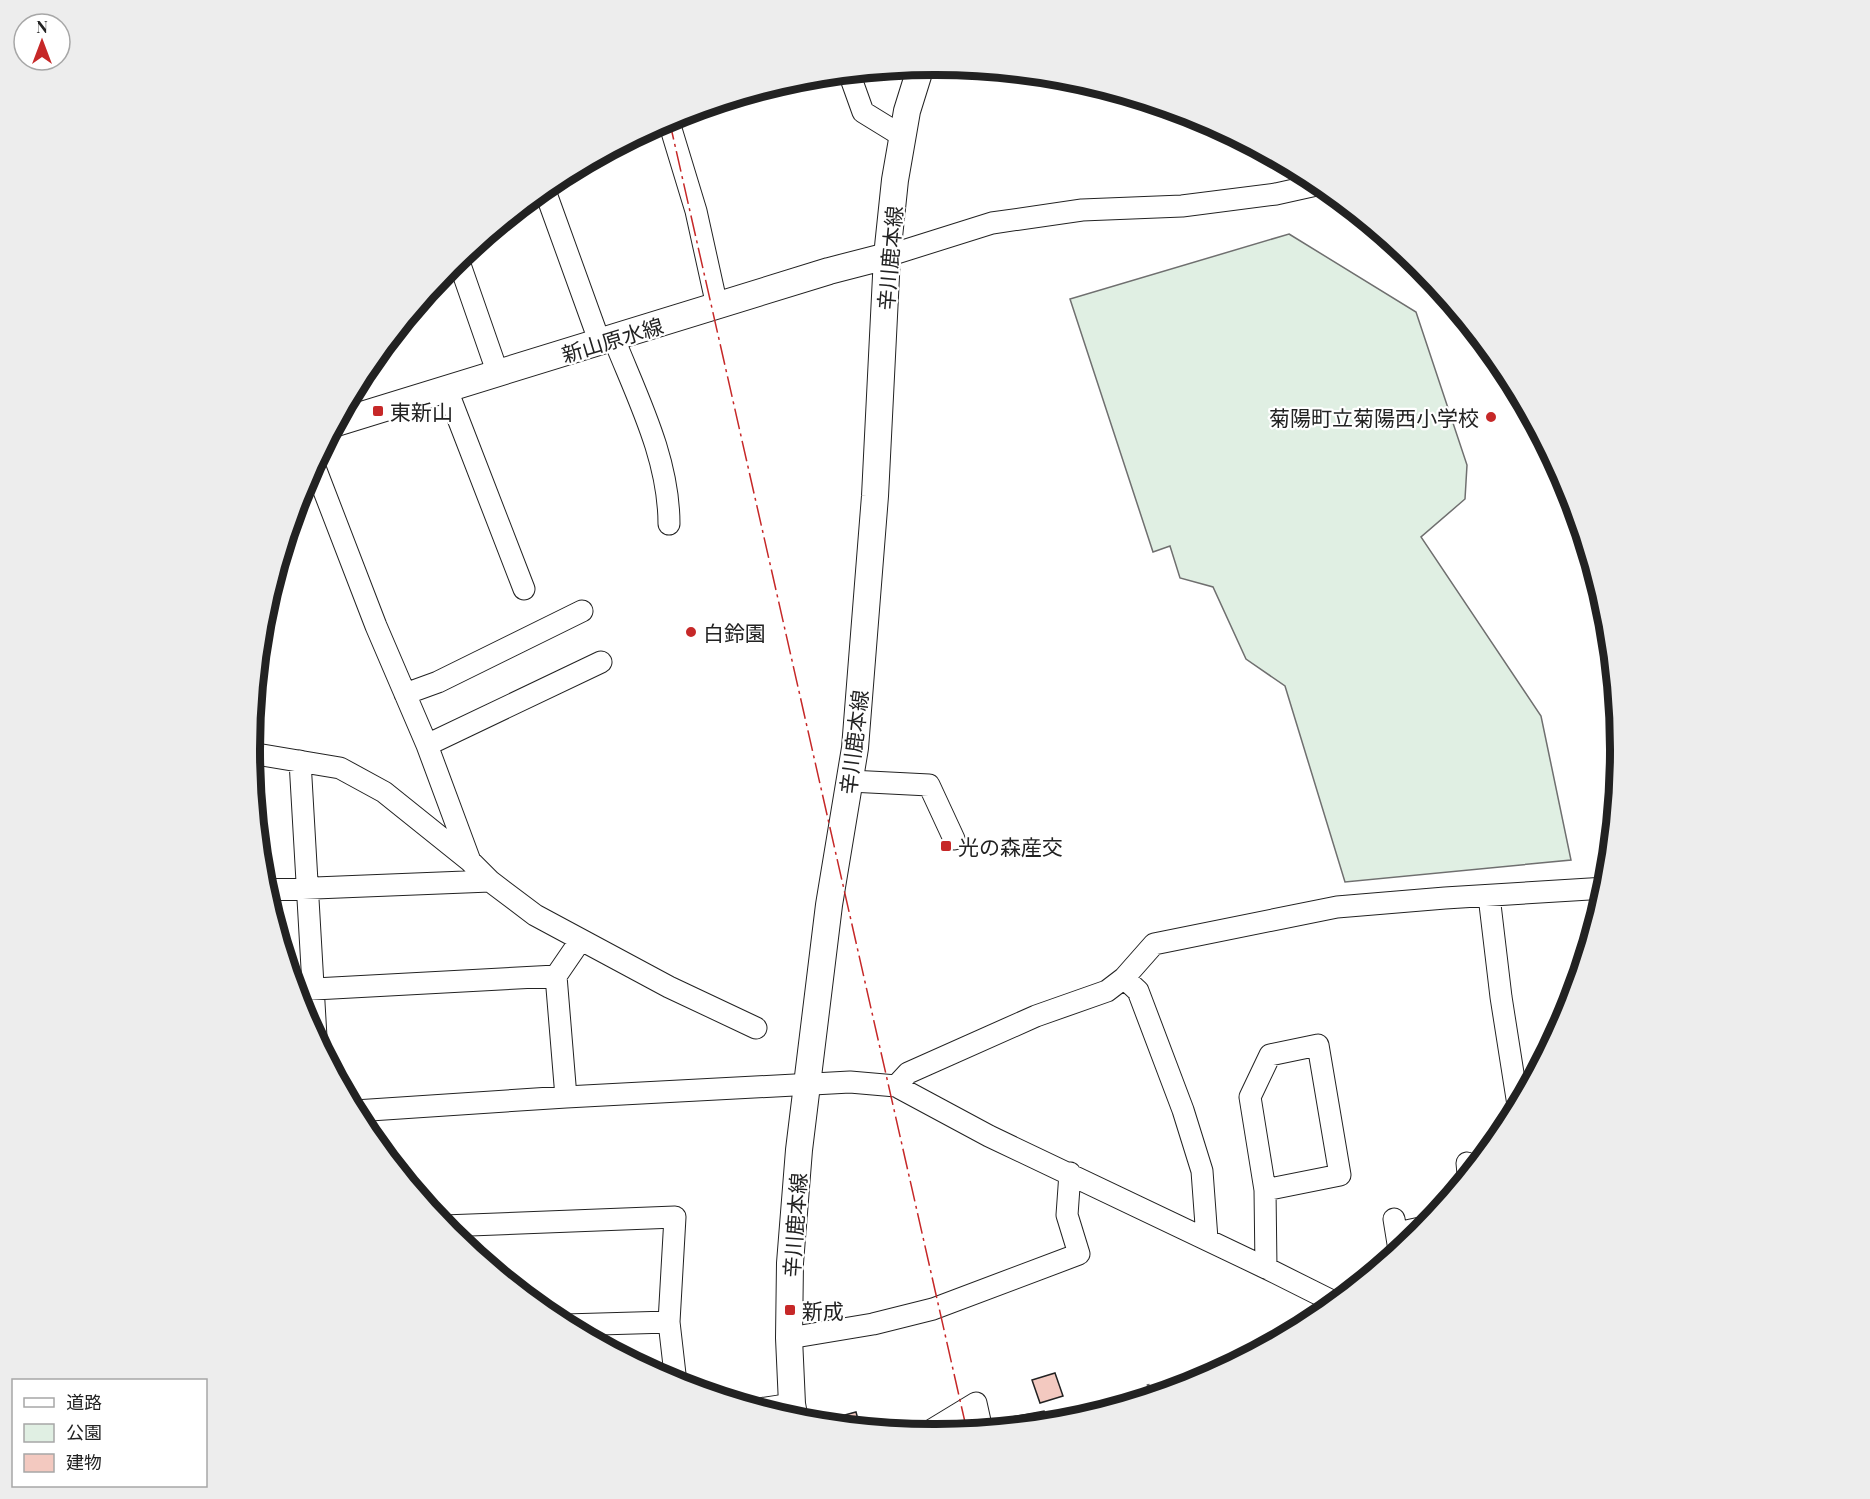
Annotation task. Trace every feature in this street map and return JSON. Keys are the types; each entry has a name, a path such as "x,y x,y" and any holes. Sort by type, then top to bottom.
{"main road":[{"name":"辛川鹿本線","path":"794,1409 789,1338 791,1251 799,1150 828,905 856,737 876,496 887,256 902,136 918,75"},
{"name":"新山原水線","path":"347,420 829,271 887,256"}],"street":[{"path":"852,80 863,112 902,136"},
{"path":"671,129 696,211 717,306"},
{"path":"887,256 992,223 1082,210 1182,206 1276,194 1307,187"},
{"path":"548,197 607,341 659,451 669,500 669,524"},
{"path":"462,269 498,374"},
{"path":"447,390 524,589"},
{"path":"318,477 376,626 427,745 470,861"},
{"path":"405,694 438,682 582,611"},
{"path":"427,745 601,662"},
{"path":"260,755 340,768 384,792 470,861 490,881 535,915 669,987 756,1028"},
{"path":"300,761 307,888 304,987"},
{"path":"850,781 929,785 954,838"},
{"path":"275,890 490,881"},
{"path":"896,1086 909,1074 1036,1016 1107,991 1124,978 1154,944 1337,907 1595,889"},
{"path":"1489,896 1501,997 1516,1092"},
{"path":"566,1097 556,976 580,940"},
{"path":"305,989 556,976"},
{"path":"1124,978 1138,991 1184,1110 1202,1171 1207,1239"},
{"path":"1265,1190 1340,1174 1318,1045 1270,1055 1250,1097 1265,1190 1266,1268"},
{"path":"365,1110 850,1082 896,1086 989,1136 1327,1298"},
{"path":"789,1338 873,1324 933,1309 1079,1254 1067,1215 1070,1173"},
{"path":"458,1225 675,1217 669,1322 675,1372"},
{"path":"583,1324 669,1322"},
{"path":"942,1424 976,1403 980,1423"}],"path":[{"path":"1148,1384 1149,1389"}],"green space":[{"path":"1289,234 1416,312 1467,465 1465,499 1421,537 1541,716 1571,860 1345,882 1285,686 1246,659 1213,587 1180,578 1170,546 1153,552 1070,299"}],"building":[{"path":"1055,1373 1063,1396 1040,1403 1032,1380"},
{"path":"1044,1411 1045,1415 1006,1420 1006,1418"},
{"path":"856,1412 858,1419 841,1417"}],"power":[{"path":"671,129 965,1423"}],"place":[{"name":"東新山","path":"378,411"},
{"name":"菊陽町立菊陽西小学校","path":"1491,417"},
{"name":"白鈴園","path":"691,632"},
{"name":"光の森産交","path":"946,846"},
{"name":"新成","path":"790,1310"}]}
